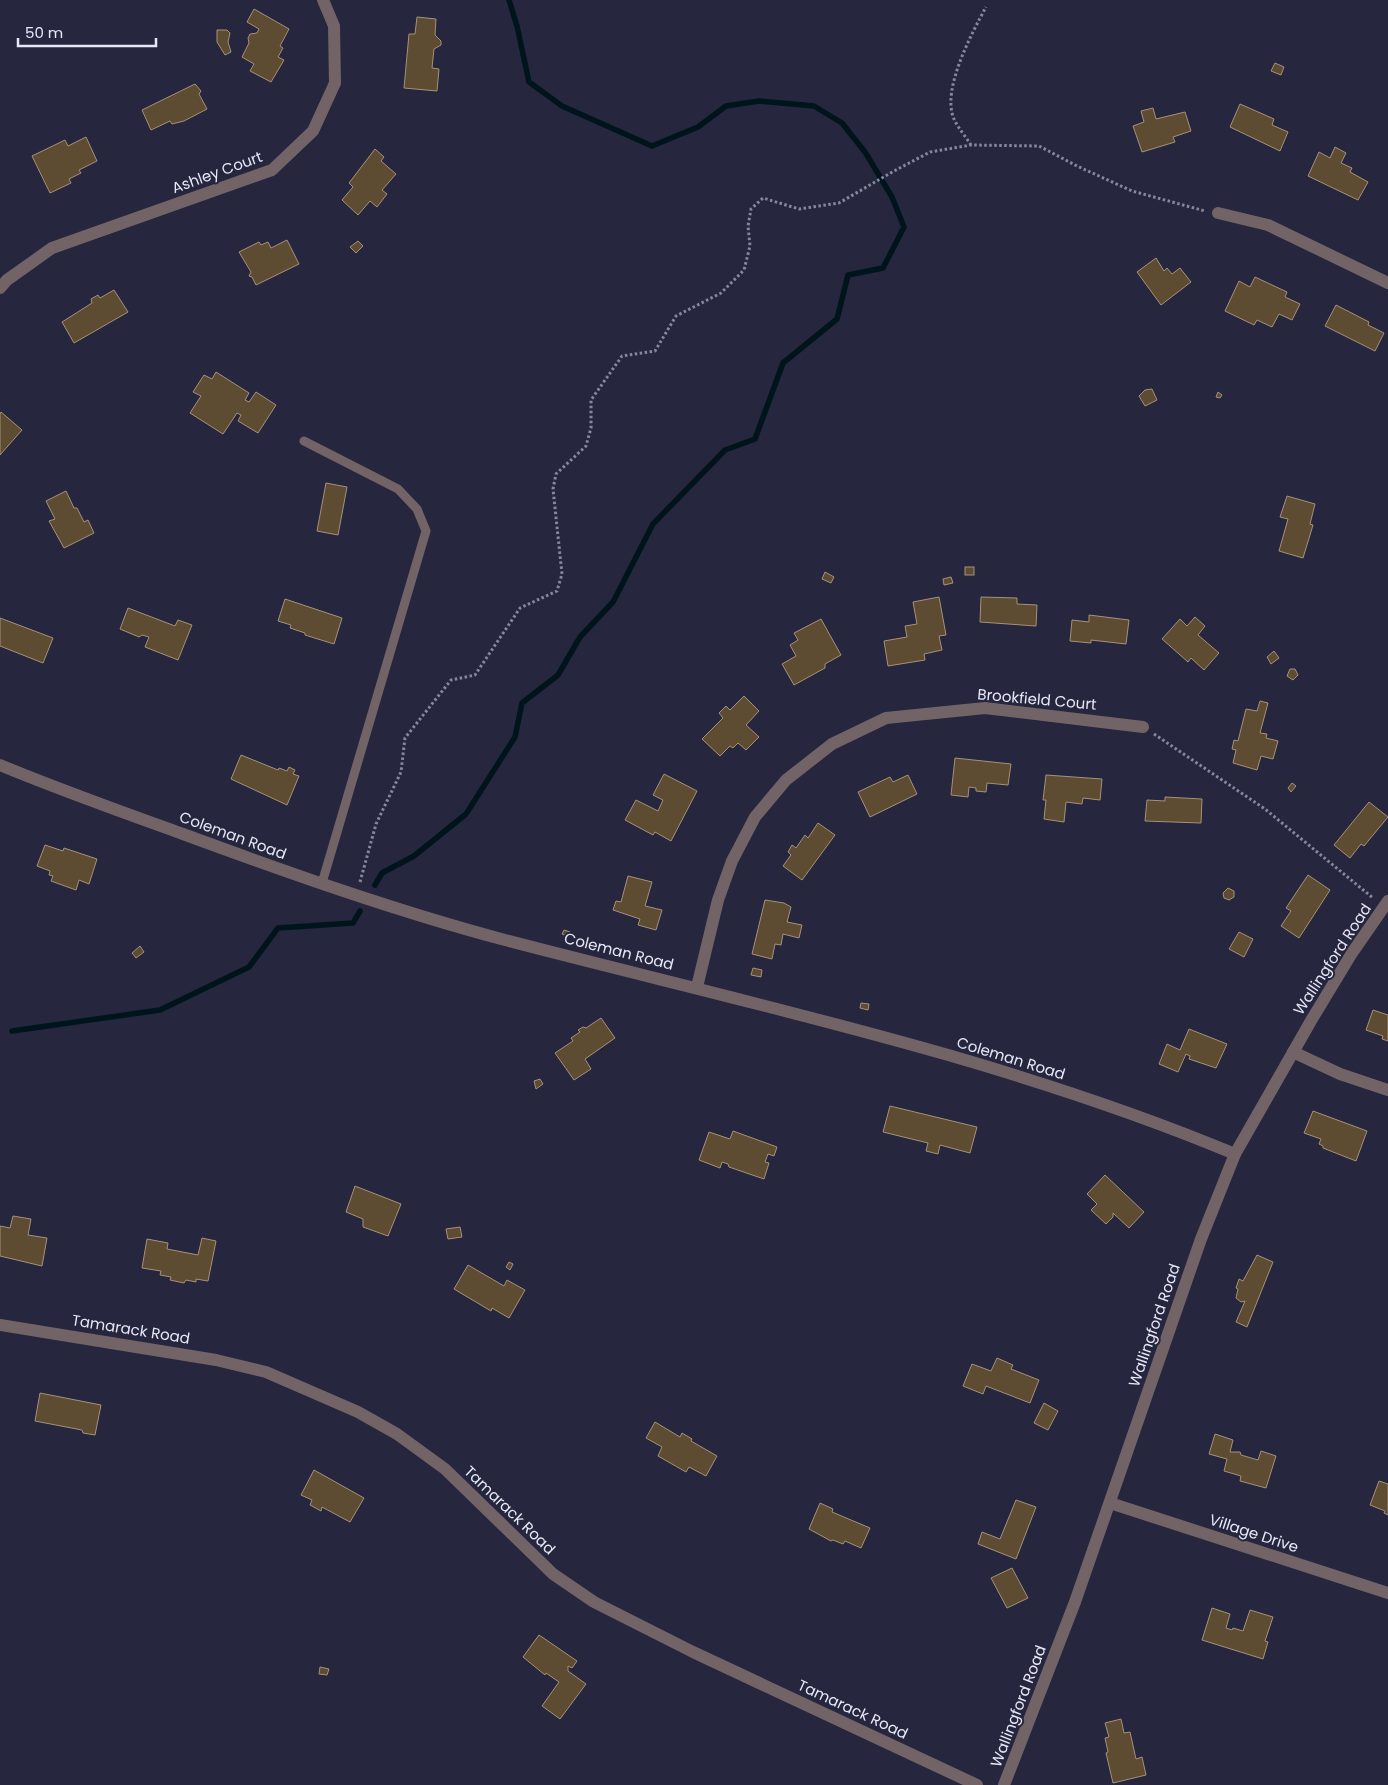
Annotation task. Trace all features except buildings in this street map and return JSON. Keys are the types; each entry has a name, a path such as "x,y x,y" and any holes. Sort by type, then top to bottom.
{"street":[{"name":"Ashley Court","path":"0,288 7,280 52,248 272,170 314,131 335,83 334,26 323,0"},
{"path":"1218,213 1268,225 1388,283"},
{"name":"Brookfield Court","path":"696,987 718,900 732,861 755,817 786,780 832,744 886,718 985,708 1143,726"},
{"name":"Coleman Road","path":"0,765 224,849 322,883 502,939 836,1023 1024,1078 1235,1154"},
{"name":"Wallingford Road","path":"1004,1785 1043,1688 1110,1503 1201,1239 1235,1154 1352,953 1386,904"},
{"path":"1293,1052 1340,1074 1388,1090"},
{"name":"Tamarack Road","path":"0,1325 216,1360 266,1372 350,1408 397,1434 426,1454 480,1501 553,1574 594,1602 693,1652 977,1785"},
{"name":"Village Drive","path":"1110,1503 1388,1593"}],"lane":[{"path":"304,441 398,489 417,509 426,531 322,883"}],"path":[{"path":"971,145 953,118 951,92 970,37 986,7"},
{"path":"357,894 376,824 401,772 405,738 451,680 475,675 520,608 557,591 562,574 553,489 556,474 586,446 592,428 591,400 622,356 655,351 676,316 721,293 744,270 750,246 748,226 752,208 763,198 798,209 839,203 930,152 971,145 1039,146 1132,191 1194,210 1218,213"},
{"path":"1143,726 1265,809 1386,904"}],"waterway":[{"path":"375,885 382,873 414,856 466,814 515,737 522,703 558,675 580,637 613,602 653,524 725,450 755,439 783,363 837,319 848,275 883,268 904,227 892,197 865,152 842,123 814,106 759,101 726,106 698,127 652,146 562,106 529,82 517,26 509,0"},
{"path":"12,1031 160,1010 249,967 278,928 353,923 360,911"}]}
